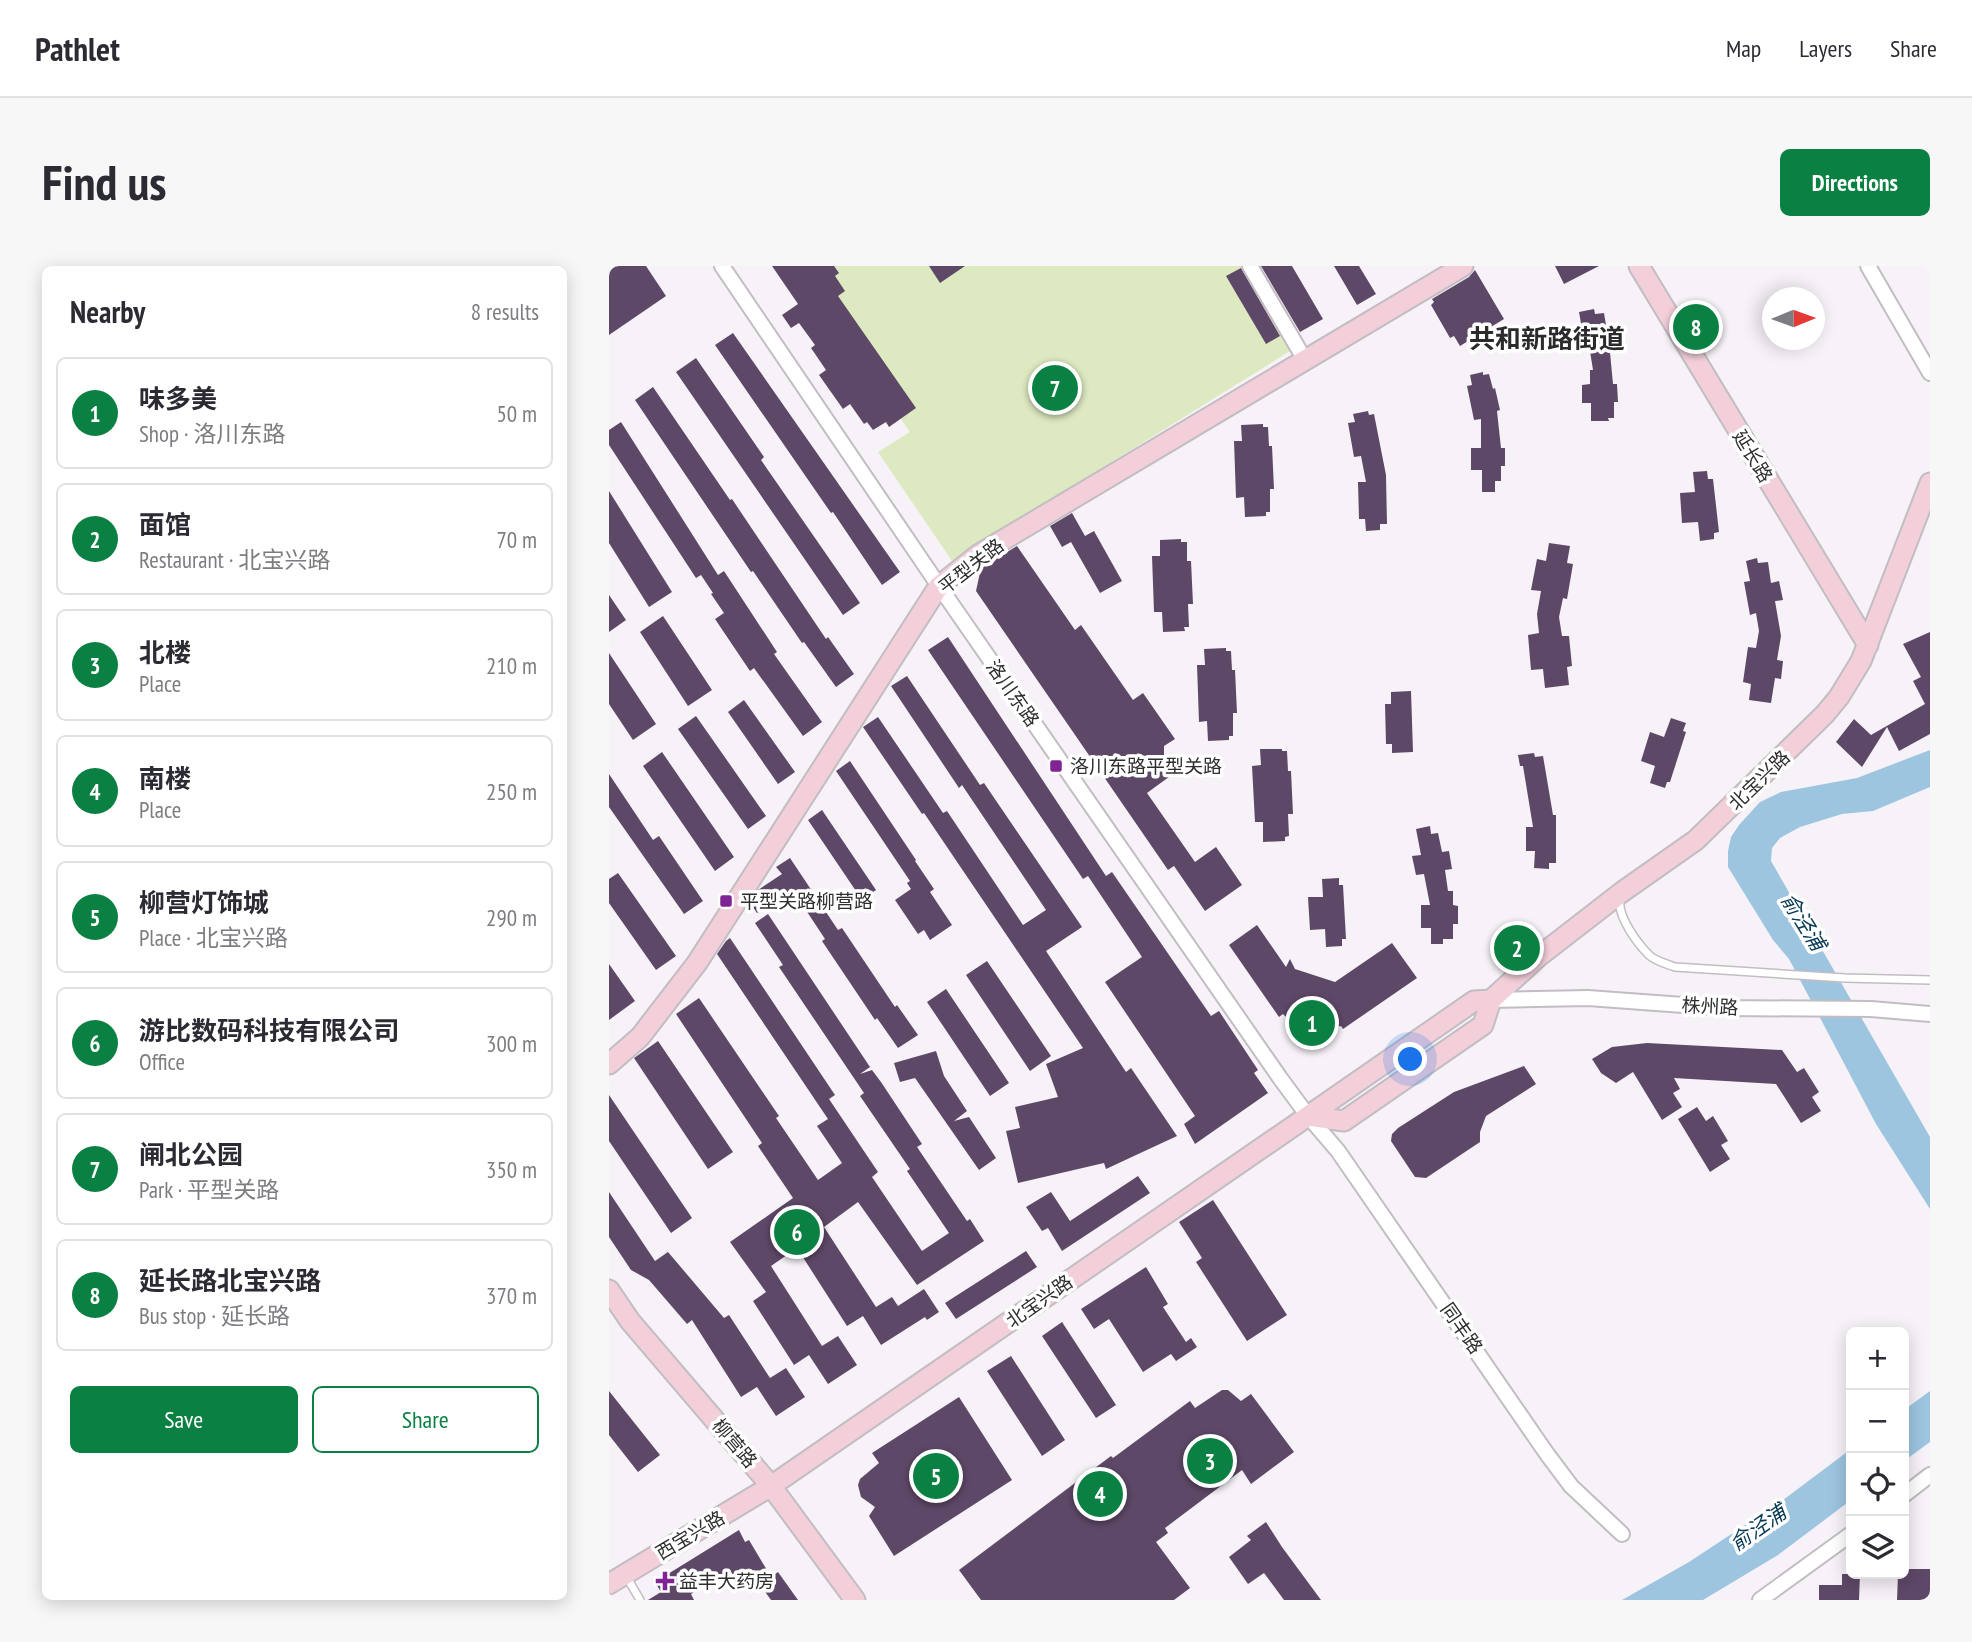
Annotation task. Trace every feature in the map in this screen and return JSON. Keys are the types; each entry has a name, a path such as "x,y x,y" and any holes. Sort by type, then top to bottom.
{"street":[{"name":"洛川东路","path":"722,266 939,586 1308,1116"},
{"path":"1250,266 1305,360"},
{"name":"平型关路","path":"609,1063 640,1037 697,963 939,586 978,555 1463,266"},
{"name":"延长路","path":"1639,266 1868,645"},
{"path":"1868,266 1930,373"},
{"name":"北宝兴路","path":"771,1486 1474,1001 1491,1000 1538,957 1622,892 1696,840 1811,729 1839,697 1868,645 1930,483"},
{"name":"株州路","path":"1491,1000 1588,998 1724,1007 1871,1009 1930,1014"},
{"name":"同丰路","path":"1308,1116 1338,1151 1571,1486 1622,1534"},
{"name":"柳营路","path":"609,1290 630,1321 771,1486 855,1600"},
{"path":"1909,1491 1930,1475"},
{"name":"西宝兴路","path":"617,1579 771,1486"},
{"path":"1760,1600 1846,1538"}],"lane":[{"path":"1622,892 1619,907 1634,936 1650,957 1675,967 1845,978 1930,979"},
{"path":"617,1579 641,1600"}],"green space":[{"path":"794,266 1255,266 1300,345 952,561 878,452 910,432"}],"water":[{"name":"俞泾浦","path":"1930,750 1930,787 1873,811 1842,814 1800,827 1780,838 1772,848 1771,861 1930,1137 1930,1209 1876,1124 1789,959 1773,940 1728,867 1728,851 1731,837 1760,802 1781,792 1857,778"},
{"path":"1930,1391 1930,1442 1909,1457 1909,1453 1909,1406"},
{"name":"俞泾浦","path":"1846,1453 1846,1504 1778,1555 1703,1600 1622,1600 1689,1562 1783,1500"}],"building":[{"path":"609,266 646,266 666,296 609,335"},
{"path":"772,266 834,266 839,273 835,276 845,291 838,296 916,408 889,427 886,422 873,430 867,422 864,424 850,404 843,409 819,375 826,370 811,348 815,345 799,323 791,328 782,315 798,304"},
{"path":"929,266 965,266 940,283"},
{"path":"1261,266 1292,266 1323,319 1300,332"},
{"path":"1334,266 1359,266 1376,294 1357,305"},
{"path":"1555,266 1599,266 1564,284"},
{"path":"1241,268 1280,336 1266,344 1226,276"},
{"path":"1475,270 1504,319 1460,346 1454,336 1450,338 1431,305 1434,302 1432,299 1469,277"},
{"path":"1594,309 1595,314 1604,313 1606,325 1611,324 1614,341 1609,342 1613,384 1617,384 1618,402 1614,402 1614,418 1608,418 1609,421 1591,421 1591,403 1582,403 1582,385 1590,384 1590,370 1593,370 1589,345 1579,347 1576,330 1582,329 1579,312"},
{"path":"733,333 900,572 882,585 715,345"},
{"path":"696,358 764,457 761,460 860,603 843,615 676,372"},
{"path":"1483,372 1483,375 1489,374 1493,389 1495,388 1500,410 1497,411 1501,448 1505,448 1505,466 1501,466 1501,481 1495,481 1495,492 1482,492 1482,470 1471,470 1471,448 1481,448 1481,419 1474,420 1467,386 1472,385 1470,375"},
{"path":"653,387 826,639 828,637 854,674 836,687 753,571 751,572 635,400"},
{"path":"1368,411 1369,415 1374,414 1386,475 1387,524 1380,524 1380,530 1366,531 1365,519 1359,519 1358,482 1366,482 1361,456 1354,457 1348,423 1355,422 1353,414"},
{"path":"621,422 718,575 724,571 777,652 774,654 822,722 803,736 754,668 750,671 715,619 724,613 711,594 713,593 701,575 696,578 609,445 609,430"},
{"path":"1263,424 1263,427 1268,427 1269,446 1272,446 1274,489 1270,489 1270,512 1266,512 1266,516 1245,517 1244,497 1236,498 1234,441 1242,441 1241,425"},
{"path":"1707,471 1708,479 1713,479 1719,532 1714,533 1714,539 1700,541 1698,522 1682,523 1680,493 1695,492 1693,472"},
{"path":"609,491 672,592 649,607 609,543"},
{"path":"1072,513 1085,536 1094,531 1122,581 1100,593 1071,542 1062,547 1050,526"},
{"path":"1181,539 1181,542 1187,542 1187,561 1191,561 1193,604 1188,604 1189,627 1184,627 1185,631 1163,632 1162,612 1154,612 1152,556 1160,556 1160,540"},
{"path":"1549,543 1570,546 1567,563 1573,564 1567,599 1563,598 1559,617 1562,636 1569,636 1572,666 1567,667 1569,685 1545,688 1543,669 1531,670 1528,635 1539,633 1537,614 1541,591 1531,590 1537,559 1546,561"},
{"path":"1017,546 1075,630 1081,625 1133,700 1143,693 1175,739 1164,746 1164,761 1173,774 1147,793 1195,862 1216,847 1242,885 1205,911 1174,866 1168,870 976,591 981,568"},
{"path":"1757,558 1758,563 1768,562 1771,583 1779,581 1783,600 1775,601 1781,636 1777,660 1783,661 1781,679 1775,678 1771,703 1749,700 1751,684 1743,682 1748,647 1756,648 1759,631 1756,613 1750,615 1744,582 1750,581 1746,561"},
{"path":"609,595 626,620 609,632"},
{"path":"663,616 712,690 688,706 640,632"},
{"path":"1930,632 1930,734 1899,751 1887,727 1862,767 1836,742 1854,719 1871,735 1925,704 1913,681 1921,677 1903,644"},
{"path":"948,637 1106,876 1112,872 1211,1016 1219,1011 1258,1070 1254,1073 1268,1093 1195,1144 1184,1124 1195,1116 1105,982 1142,957 1088,876 1083,879 928,650"},
{"path":"1226,648 1226,651 1231,651 1232,670 1235,670 1237,713 1233,713 1233,736 1229,736 1229,740 1208,741 1207,721 1199,722 1197,665 1205,665 1204,649"},
{"path":"609,653 656,724 633,740 609,704"},
{"path":"907,676 980,785 984,783 1082,927 1046,951 1126,1072 1131,1068 1177,1136 1106,1169 1104,1163 1018,1183 1006,1131 1020,1128 1015,1107 1058,1097 1046,1064 1083,1048 863,727 878,717 943,813 947,811 1023,925 1046,910 962,785 959,788 891,686"},
{"path":"1411,691 1413,752 1392,753 1392,744 1386,744 1385,704 1391,704 1391,692"},
{"path":"744,700 795,772 778,784 728,712"},
{"path":"696,716 766,816 748,829 678,729"},
{"path":"1671,718 1686,723 1683,731 1686,732 1670,782 1667,782 1665,788 1650,783 1655,766 1641,761 1650,732 1664,737"},
{"path":"1260,749 1287,751 1293,814 1288,814 1289,836 1285,837 1285,841 1263,842 1263,822 1255,822 1252,766 1261,765"},
{"path":"662,752 734,857 715,871 643,766"},
{"path":"1534,753 1535,757 1543,756 1553,815 1556,815 1556,863 1549,863 1549,869 1534,868 1535,851 1526,851 1526,827 1533,827 1523,766 1520,766 1518,755"},
{"path":"850,761 916,860 934,889 930,892 952,925 930,940 924,930 918,934 895,900 911,889 907,883 910,881 836,771"},
{"path":"609,774 653,840 659,836 703,901 684,914 609,807"},
{"path":"822,810 876,890 862,900 808,820"},
{"path":"1430,826 1431,834 1438,833 1442,852 1449,851 1452,869 1445,870 1448,891 1453,891 1453,905 1458,906 1458,924 1453,924 1453,939 1443,939 1443,944 1431,944 1431,928 1421,928 1421,905 1430,905 1424,874 1416,875 1412,856 1421,855 1416,829"},
{"path":"790,858 838,930 842,928 895,1007 897,1005 918,1035 898,1048 877,1018 875,1020 822,941 825,939 792,889 757,913 750,903 758,890 782,874 776,867"},
{"path":"618,873 676,956 656,970 609,903 609,879"},
{"path":"1339,878 1339,885 1343,885 1346,939 1342,939 1342,946 1326,947 1325,929 1310,930 1308,897 1323,897 1322,879"},
{"path":"768,914 870,1067 860,1074 872,1070 881,1082 922,1144 917,1147 967,1221 970,1219 984,1241 917,1285 858,1202 824,1227 876,1307 892,1297 898,1306 924,1289 939,1312 927,1320 925,1317 881,1345 863,1316 847,1326 797,1248 771,1266 822,1346 838,1336 857,1365 828,1384 809,1355 794,1365 753,1301 766,1292 730,1242 793,1198 758,1146 762,1143 676,1014 699,998 779,1116 776,1118 818,1180 842,1163 817,1126 828,1119 717,954 726,941 730,938 835,1095 829,1099 878,1172 872,1177 922,1251 949,1233 907,1171 910,1169 860,1096 864,1093 779,967 783,965 755,923"},
{"path":"1257,925 1286,967 1290,959 1295,969 1335,982 1392,943 1417,978 1343,1029 1341,1026 1322,1029 1294,1025 1283,1014 1279,1017 1229,945"},
{"path":"987,961 1051,1056 1030,1071 966,975"},
{"path":"609,964 635,1001 609,1020"},
{"path":"946,989 1009,1083 990,1096 927,1002"},
{"path":"658,1041 733,1152 708,1169 634,1058"},
{"path":"1647,1043 1782,1050 1797,1072 1804,1068 1819,1092 1812,1097 1821,1111 1801,1123 1776,1084 1674,1078 1680,1089 1673,1093 1682,1107 1662,1120 1633,1072 1616,1083 1601,1073 1592,1059 1612,1047"},
{"path":"936,1051 944,1076 967,1111 954,1121 969,1117 996,1158 979,1170 915,1078 900,1082 894,1063"},
{"path":"1524,1066 1536,1084 1486,1116 1480,1132 1480,1142 1426,1178 1415,1177 1391,1141 1392,1134 1454,1092"},
{"path":"609,1095 692,1218 671,1233 609,1141"},
{"path":"1697,1107 1706,1121 1713,1116 1728,1141 1721,1145 1730,1159 1710,1172 1678,1119"},
{"path":"1138,1176 1150,1193 1062,1251 1048,1228 1042,1231 1026,1207 1051,1192 1070,1221"},
{"path":"609,1192 655,1261 668,1252 724,1318 729,1315 770,1378 786,1368 805,1397 776,1416 757,1387 741,1397 692,1320 687,1324 649,1280 631,1270 609,1237"},
{"path":"1213,1200 1287,1315 1247,1341 1196,1262 1202,1258 1179,1222"},
{"path":"1026,1251 1037,1267 956,1319 945,1303"},
{"path":"1146,1267 1168,1304 1163,1307 1186,1342 1191,1338 1197,1347 1176,1361 1171,1354 1143,1372 1109,1319 1094,1329 1081,1309"},
{"path":"1062,1322 1116,1405 1096,1418 1042,1336"},
{"path":"1011,1356 1065,1440 1042,1456 987,1371"},
{"path":"1222,1390 1228,1390 1241,1401 1251,1394 1294,1452 1251,1484 1242,1470 1165,1528 1168,1533 1156,1542 1190,1588 1174,1600 981,1600 959,1570 1111,1456 1113,1458 1190,1401 1195,1408"},
{"path":"609,1391 660,1455 638,1472 609,1435"},
{"path":"959,1397 1012,1480 894,1556 869,1516 875,1507 861,1497 858,1485 860,1479 879,1463 872,1453"},
{"path":"1266,1522 1321,1600 1284,1600 1264,1573 1248,1584 1229,1557 1251,1540 1247,1536"},
{"path":"739,1530 745,1542 749,1540 771,1577 778,1572 798,1600 771,1600 756,1579 741,1588 730,1570 691,1594 694,1600 648,1600 661,1592 655,1582"},
{"path":"1909,1569 1930,1569 1930,1600 1897,1600 1898,1579 1909,1579"},
{"path":"1842,1574 1846,1574 1846,1579 1860,1579 1859,1600 1819,1600 1819,1585 1842,1585"}],"place":[{"name":"延长路北宝兴路","path":"1696,327"},
{"name":"闸北公园","path":"1055,388"},
{"name":"洛川东路平型关路","path":"1056,766"},
{"name":"平型关路柳营路","path":"726,901"},
{"name":"面馆","path":"1517,948"},
{"name":"味多美","path":"1312,1023"},
{"name":"游比数码科技有限公司","path":"797,1232"},
{"name":"北楼","path":"1210,1461"},
{"name":"柳营灯饰城","path":"936,1476"},
{"name":"南楼","path":"1100,1494"},
{"name":"益丰大药房","path":"665,1581"}],"district":[{"name":"共和新路街道","path":"1547,339"}]}
